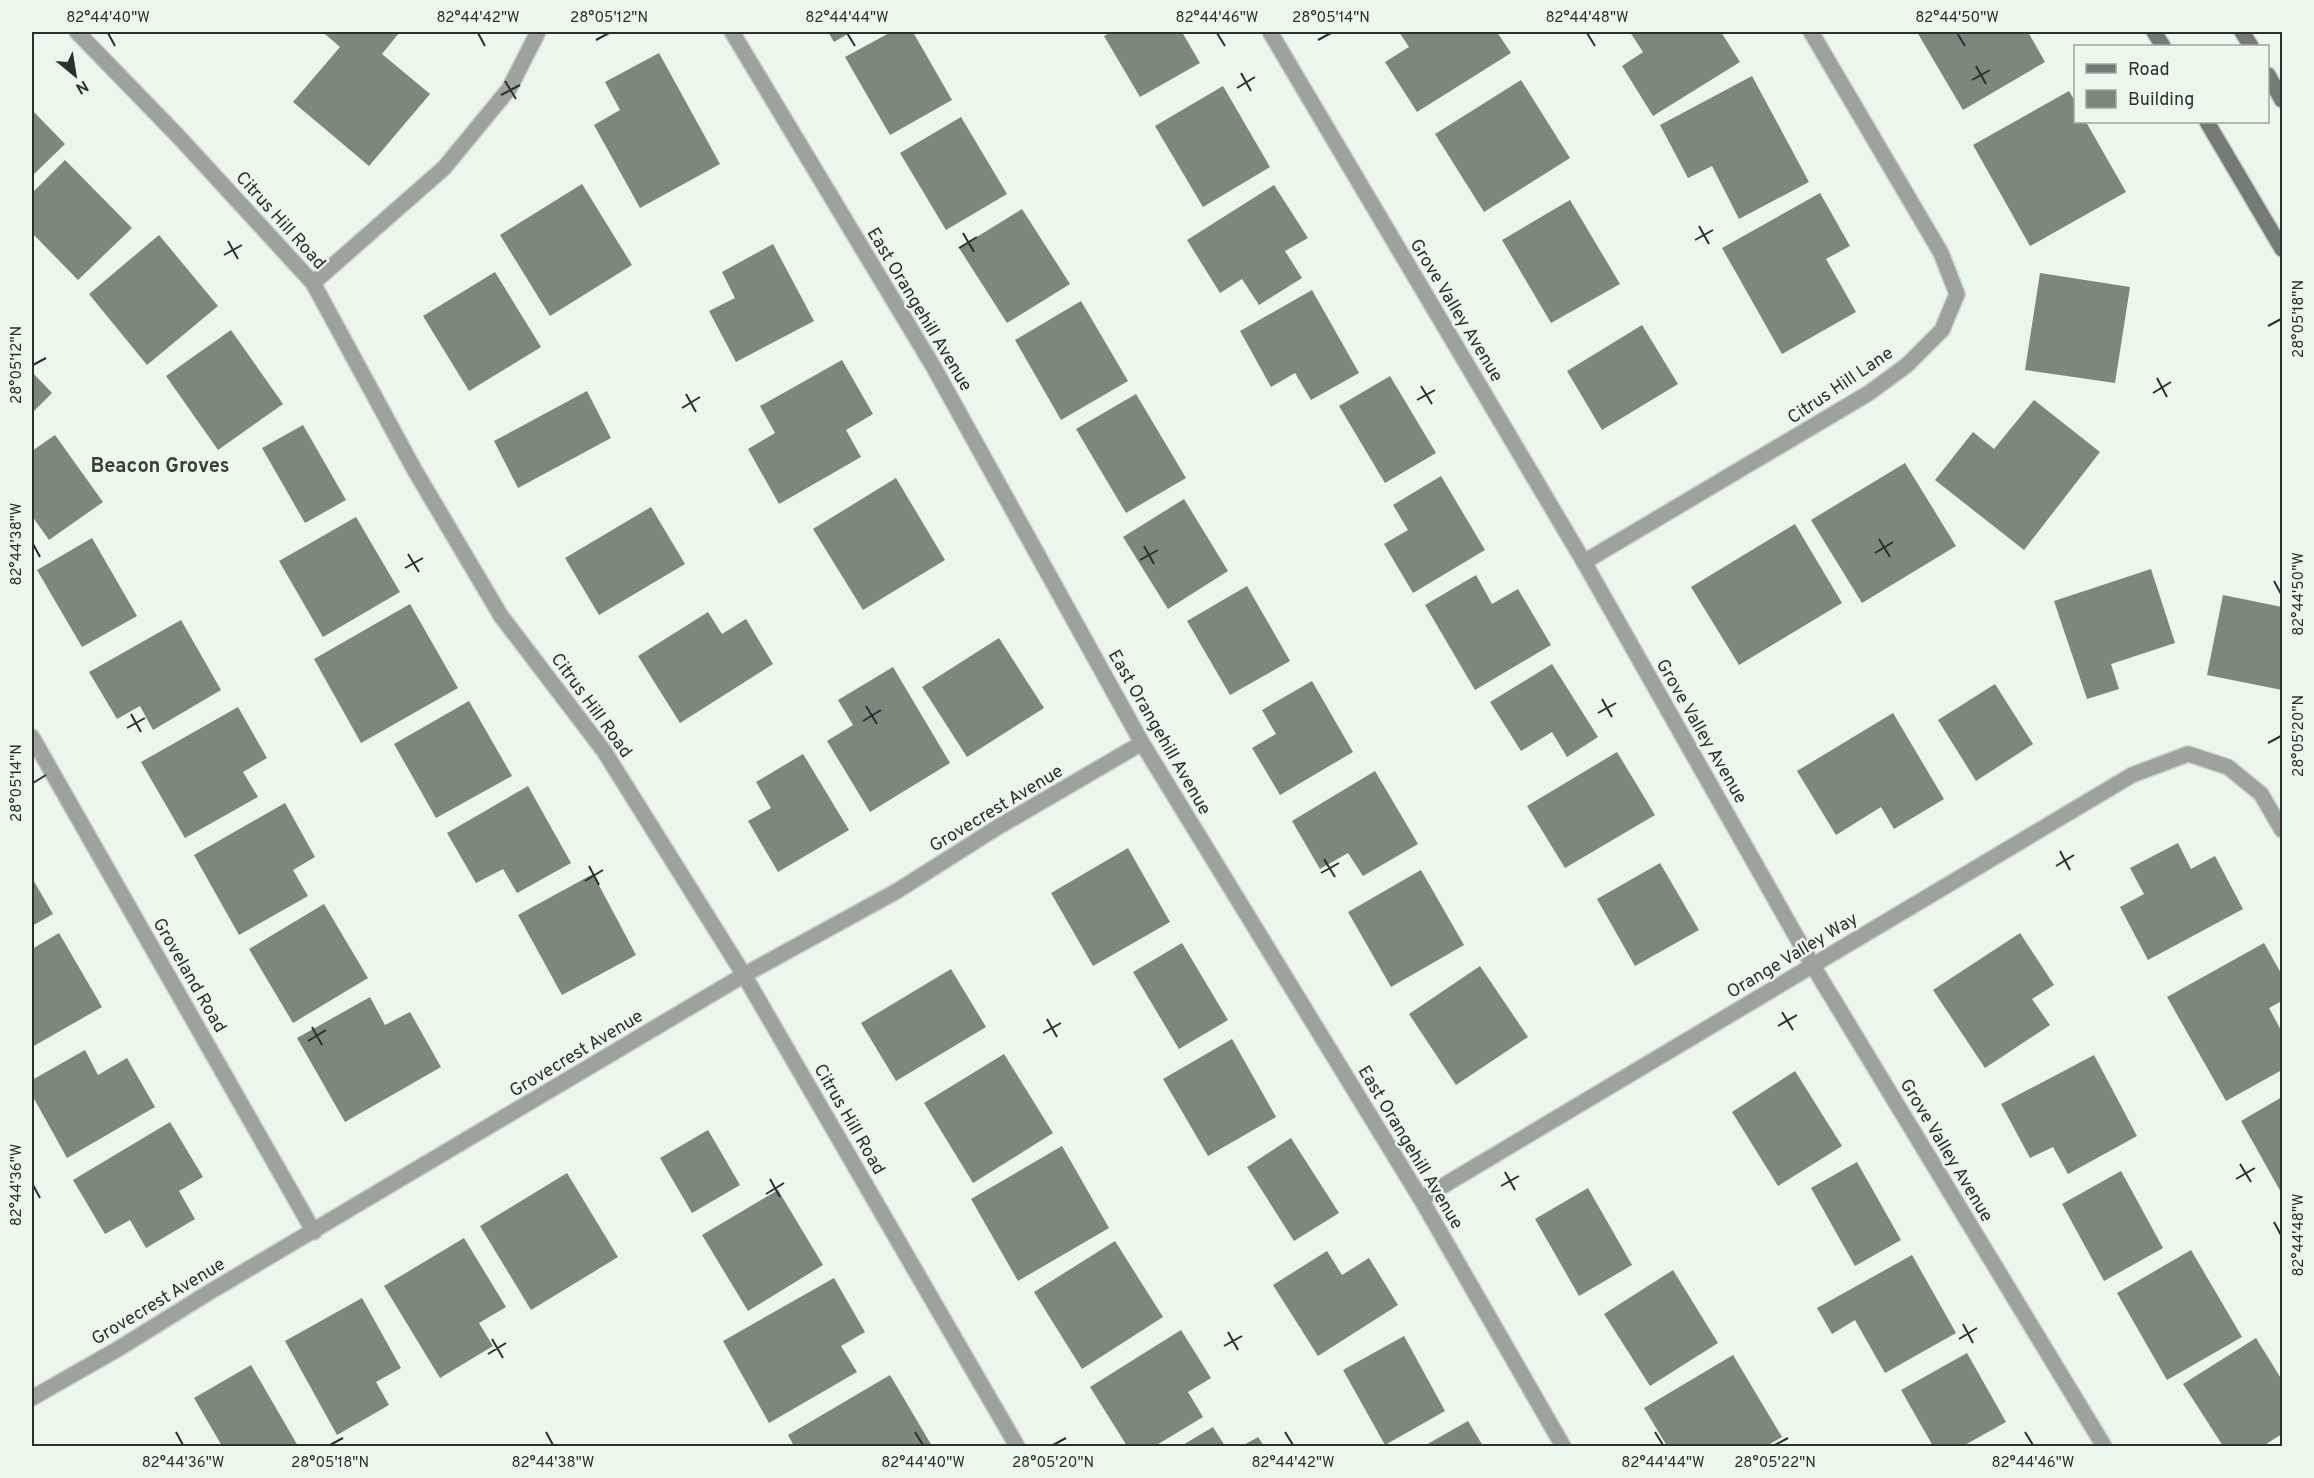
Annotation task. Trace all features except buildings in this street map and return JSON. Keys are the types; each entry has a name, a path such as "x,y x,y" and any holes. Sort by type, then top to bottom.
{"main road":[{"path":"2154,32 2162,45"},
{"path":"2242,32 2250,45"},
{"path":"2269,77 2283,100"},
{"path":"2208,123 2283,249"}],"street":[{"name":"Citrus Hill Road","path":"77,32 178,136 313,283 414,469 501,616 604,751 744,975 1017,1446"},
{"path":"313,283 444,168 508,89 538,32"},
{"name":"East Orangehill Avenue","path":"732,32 933,366 1142,743 1421,1199 1563,1446"},
{"name":"Grove Valley Avenue","path":"1270,32 1584,562 1813,966 2104,1446"},
{"name":"Citrus Hill Lane","path":"1584,562 1869,393 1907,365 1942,330 1957,294 1941,254 1811,32"},
{"name":"Groveland Road","path":"32,737 314,1232"},
{"name":"Grovecrest Avenue","path":"32,1398 744,975 897,891 998,827 1142,743"},
{"name":"Orange Valley Way","path":"1421,1199 2132,775 2188,754 2228,767 2260,794 2283,830"}],"district":[{"name":"Beacon Groves","path":"160,465"}]}
